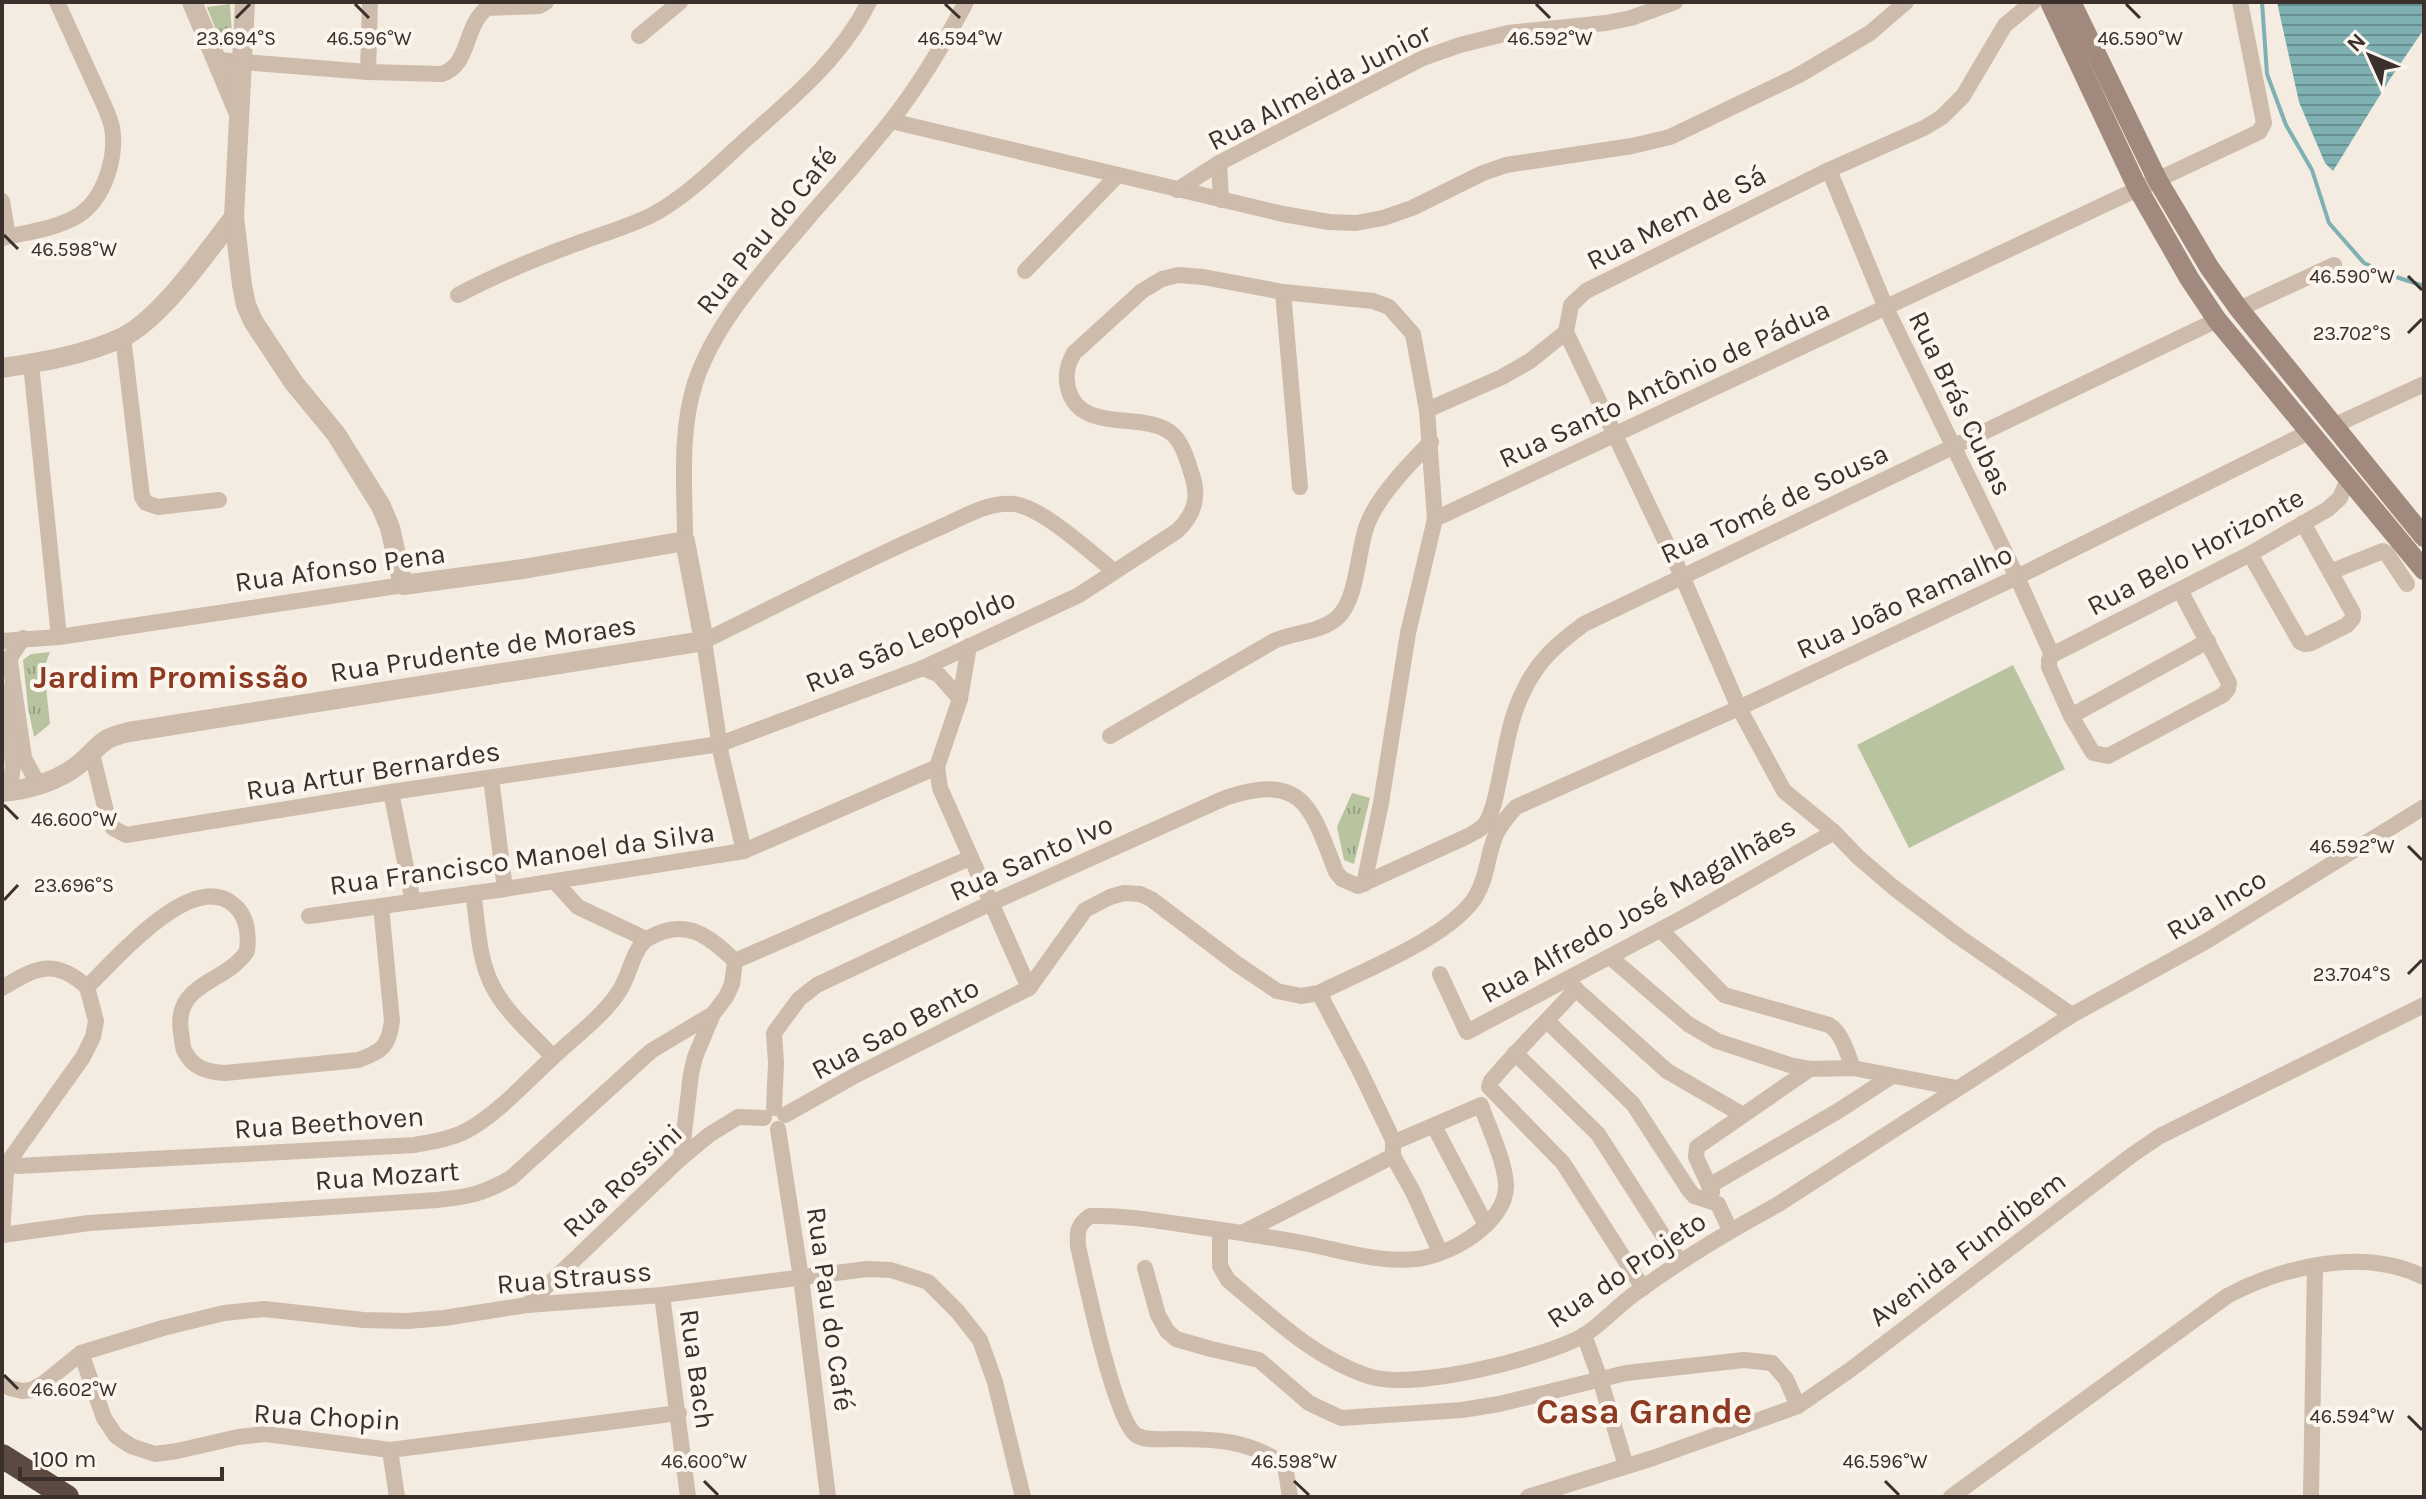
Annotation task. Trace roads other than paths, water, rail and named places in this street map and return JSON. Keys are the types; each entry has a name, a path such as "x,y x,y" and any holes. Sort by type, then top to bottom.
{"highway":[{"path":"2,1456 67,1497"}],"main road":[{"path":"2050,2 2148,185 2239,309 2424,535"},
{"path":"2071,2 2183,267 2217,320 2424,570"}],"street":[{"path":"2,201 5,237 39,230 79,215 90,205 111,163 113,145 109,116 57,2"},
{"path":"192,2 239,115"},
{"path":"245,2 234,217 242,285 253,321 294,383 336,434 381,506 390,528 403,585"},
{"path":"368,72 370,2"},
{"path":"218,60 368,72 442,74 452,71 461,58 474,22 487,8 539,6 546,2"},
{"path":"639,36 680,2"},
{"path":"458,295 535,260 628,226 680,197 803,87 837,51 861,19 869,2"},
{"name":"Rua Pau do Café","path":"744,851 720,744 685,541 687,417 703,361 715,339 752,284 891,121 945,42 966,2"},
{"path":"1631,18 1641,2"},
{"name":"Rua Almeida Junior","path":"1177,190 1219,163 1400,70 1460,45 1508,33 1631,18 1675,2"},
{"path":"891,121 1221,200 1329,222 1356,223 1412,208 1506,165 1632,146 1670,137 1799,75 1870,33 1906,2"},
{"name":"Rua Mem de Sá","path":"1566,332 1571,305 1586,291 1829,170 1924,128 1954,107 2005,25 2033,2"},
{"name":"Rua Santo Antônio de Pádua","path":"1435,519 2251,136 2264,123 2240,2"},
{"path":"1219,163 1221,200"},
{"name":"Rua Brás Cubas","path":"1829,170 1886,308 2017,577 2052,655 2049,667 2071,716 2093,753 2108,756 2223,695 2229,683 2208,641"},
{"path":"1025,271 1117,176"},
{"path":"2,368 65,356 123,337 166,301 234,217"},
{"path":"2239,309 2334,265"},
{"name":"Rua São Leopoldo","path":"720,744 923,668 1079,595 1177,531 1194,510 1196,496 1194,480 1182,447 1173,434 1161,427 1085,413 1076,406 1069,393 1066,378 1068,364 1074,353 1142,291 1162,279 1178,275 1203,277 1283,292"},
{"path":"1300,487 1283,292 1373,301 1389,307 1413,334 1431,442 1435,519 1408,633 1381,803 1361,885"},
{"name":"Rua Tomé de Sousa","path":"1466,837 1487,821 1497,792 1512,720 1523,691 1553,647 1584,624 2217,320"},
{"path":"1427,410 1502,377 1530,361 1566,332 1682,576 1739,708 1784,791 1915,904 2072,1015"},
{"path":"123,337 142,497 151,507 219,500"},
{"path":"31,364 59,637"},
{"path":"2333,426 2424,384"},
{"name":"Rua João Ramalho","path":"1516,807 1739,708 2017,577 2309,432"},
{"path":"1110,736 1274,641 1315,630 1337,617 1345,609 1351,592 1368,522 1402,470 1431,442"},
{"name":"Rua Belo Horizonte","path":"2052,655 2250,554 2336,504 2348,479"},
{"path":"704,641 915,538 985,508 1001,505 1014,504 1039,513 1114,571"},
{"path":"2250,554 2296,637 2305,644 2347,625 2353,613 2303,523"},
{"name":"Rua Afonso Pena","path":"2,641 59,637 523,569 685,541"},
{"path":"2330,572 2380,551 2387,554 2407,584"},
{"path":"2071,716 2208,641 2180,590"},
{"path":"23,638 10,662 24,758 38,784"},
{"name":"Rua Prudente de Moraes","path":"6,792 60,777 92,754 103,740 129,732 704,641"},
{"path":"969,646 960,699 937,767 942,796 1029,988"},
{"path":"923,668 939,675 960,699"},
{"path":"2,691 13,765 6,792"},
{"name":"Rua Artur Bernardes","path":"92,754 108,819 113,828 126,835 720,744"},
{"name":"Rua Francisco Manoel da Silva","path":"309,916 555,882 744,851 937,767"},
{"path":"491,778 505,889"},
{"name":"Rua Santo Ivo","path":"775,1118 774,1033 799,999 817,985 1225,798 1261,788 1278,788 1291,793 1302,802 1316,822 1336,872 1342,879 1361,885"},
{"path":"391,792 413,902"},
{"path":"1029,988 1085,910 1124,893 1140,894 1151,899 1277,991 1301,996 1319,993 1421,942 1451,924 1470,906 1488,869 1495,837 1516,807 1503,801 1497,792"},
{"name":"Rua Inco","path":"2072,1015 2205,942 2424,807"},
{"name":"Rua Alfredo José Magalhães","path":"1440,974 1467,1032 1571,984 1610,957 1834,832"},
{"path":"1361,885 1466,837 1479,847 1488,869"},
{"path":"735,961 970,858"},
{"path":"555,882 578,907 646,939 677,929 694,931 711,938 735,961"},
{"path":"473,893 484,965 492,986 553,1057"},
{"path":"87,987 135,941 172,912 196,898 209,895 221,897 241,913 246,924 247,951 234,967 195,990 181,1008 184,1049 193,1064 206,1072 225,1073 358,1060 373,1055 384,1047 390,1037 392,1021 381,906"},
{"path":"1661,930 1724,995 1834,1028 1843,1041 1853,1068"},
{"name":"Rua Beethoven","path":"8,1167 415,1145 451,1138 472,1128 495,1111 605,1011 621,990 646,939"},
{"path":"1610,957 1698,1031 1717,1041 1774,1062 1810,1069 1853,1068 1957,1088"},
{"path":"681,1158 695,1057 713,1014 732,984 735,961"},
{"path":"2,988 42,967 58,969 87,987 96,1021 93,1037 83,1057 8,1167 2,1235"},
{"path":"1643,1288 1563,1163 1489,1087 1491,1081 1547,1021 1571,984 1667,1071 1743,1115"},
{"name":"Rua Sao Bento","path":"775,1118 1029,988"},
{"path":"1319,993 1359,1069 1440,1252"},
{"name":"Avenida Fundibem","path":"1528,1497 1798,1406 2160,1136 2424,1005"},
{"name":"Rua Mozart","path":"2,1235 89,1223 451,1198 488,1191 511,1178 651,1051 713,1014"},
{"name":"Rua do Projeto","path":"1220,1230 1220,1266 1228,1280 1312,1348 1370,1377 1429,1377 1481,1370 1554,1349 1584,1335 1680,1262 1777,1205 2072,1015"},
{"path":"1547,1021 1633,1104 1694,1196 1718,1204"},
{"path":"1515,1053 1598,1134 1680,1262"},
{"path":"1730,1230 1695,1150 1810,1069"},
{"path":"1709,1186 1892,1076"},
{"path":"1243,1232 1393,1148 1397,1141 1481,1105 1506,1185 1500,1208 1486,1225 1461,1243 1418,1259 1371,1258 1243,1232 1139,1218 1090,1216 1077,1232 1108,1368 1131,1431 1143,1438 1222,1440 1262,1451 1285,1465 1290,1497"},
{"path":"687,1115 709,1135"},
{"name":"Rua Rossini","path":"527,1305 709,1135 738,1117 775,1118"},
{"name":"Rua Pau do Café","path":"775,1118 801,1278 828,1497"},
{"path":"1434,1126 1486,1225"},
{"path":"1951,1497 2227,1296 2257,1280 2315,1266 2371,1261 2424,1277"},
{"path":"2311,1497 2315,1266"},
{"path":"1145,1268 1158,1315 1176,1339 1259,1360 1309,1403 1341,1418 1486,1406 1626,1373 1758,1360 1772,1363 1786,1379 1798,1406"},
{"name":"Rua Strauss","path":"2,1383 22,1391 31,1390 81,1353 224,1313 264,1309 363,1320 407,1321 527,1305 662,1295 867,1269 891,1270 928,1282 975,1334 990,1365 1023,1497"},
{"name":"Rua Bach","path":"662,1295 688,1497"},
{"path":"1584,1335 1626,1466"},
{"name":"Rua Chopin","path":"81,1353 104,1418 116,1436 131,1446 155,1454 266,1434 390,1450 679,1413"},
{"path":"390,1450 397,1497"}],"water":[{"path":"2277,2 2424,2 2424,29 2333,171 2325,163 2299,102"}],"waterway":[{"path":"2262,2 2267,74 2286,125 2312,170 2329,223 2364,263 2424,286"}],"district":[{"name":"Jardim Promissão","path":"171,677"},
{"name":"Casa Grande","path":"1644,1410"}]}
